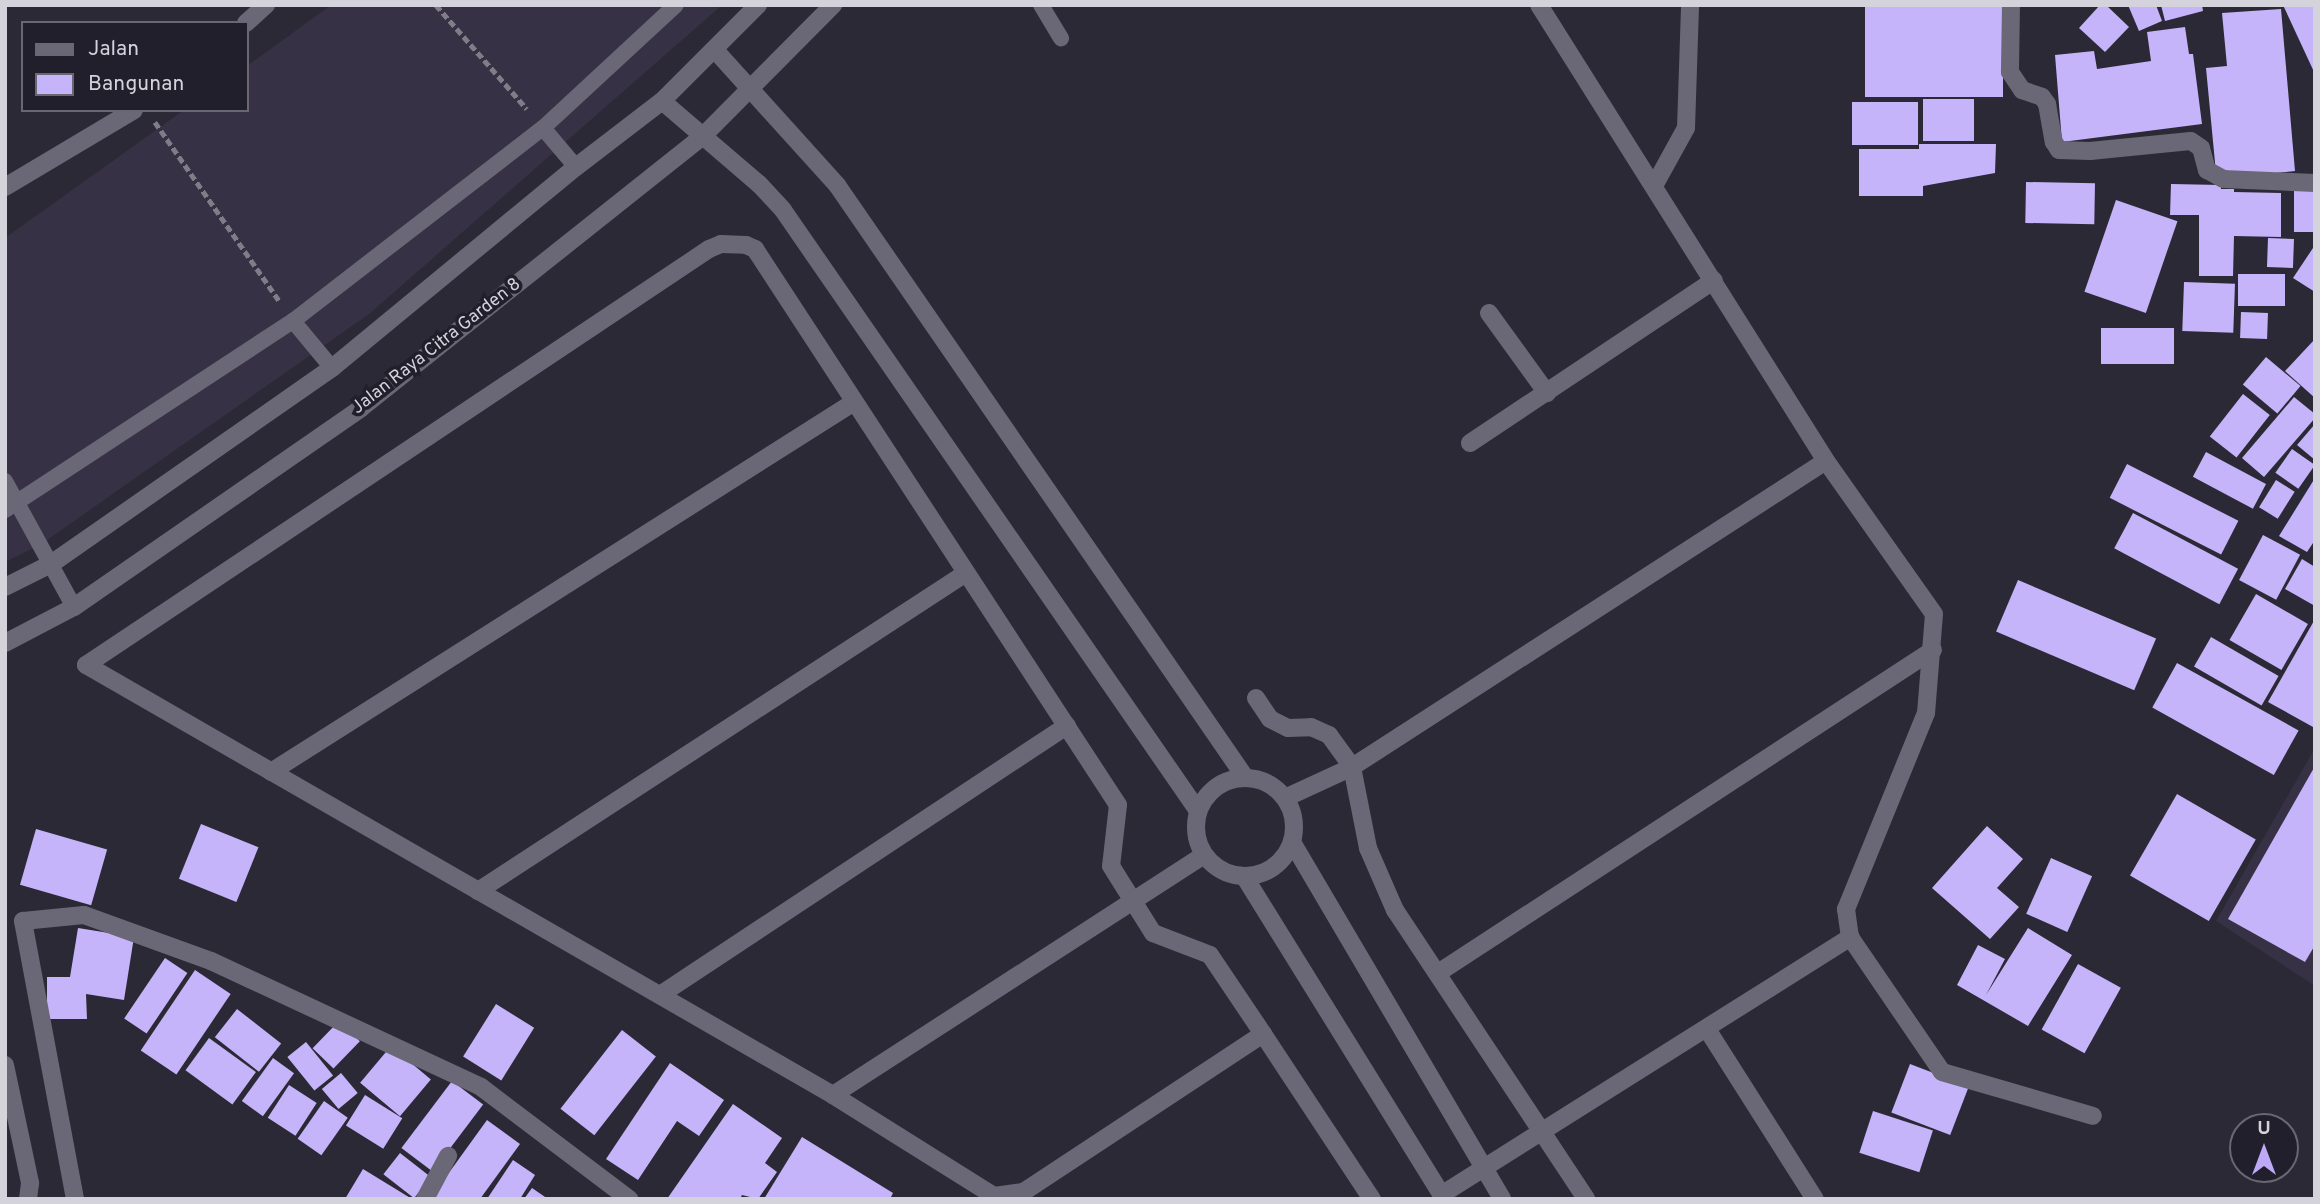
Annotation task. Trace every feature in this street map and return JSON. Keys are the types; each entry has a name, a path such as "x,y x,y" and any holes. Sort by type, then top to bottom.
{"street":[{"path":"248,21 266,5"},
{"path":"5,587 51,564 332,368 576,167 662,101 758,5"},
{"name":"Jalan Raya Citra Garden 8","path":"5,643 74,607 361,408 703,136 833,5"},
{"path":"1539,5 1826,461 1934,614 1926,713 1846,909 1850,937 1942,1072 2093,1116"},
{"path":"1654,186 1686,128 1690,5"},
{"path":"2011,5 2010,72 2022,90 2042,97 2048,104 2054,142 2059,150 2073,152 2191,141 2200,148 2207,170 2222,179 2315,183"},
{"path":"715,50 837,185 1245,777"},
{"path":"662,101 783,209 1198,811"},
{"path":"5,187 131,112"},
{"path":"1263,1034 1023,1192 1004,1198 994,1196 833,1095 86,665 709,249 721,244 746,245 755,250 1118,805 1111,866 1153,933 1210,955 1263,1034 1371,1198"},
{"path":"1470,443 1714,280"},
{"path":"1489,313 1547,393"},
{"path":"271,772 854,402"},
{"path":"1285,799 1353,767 1826,461"},
{"path":"478,891 966,573"},
{"path":"1438,973 1933,650"},
{"path":"1256,698 1270,719 1288,728 1311,727 1329,735 1353,767 1368,848 1395,910 1586,1199"},
{"path":"660,995 1067,726"},
{"path":"1245,777 1274,787 1285,799 1293,820 1292,842 1285,856 1273,867 1244,876 1228,873 1204,855 1196,834 1198,811 1205,797 1216,786 1245,777"},
{"path":"1292,842 1482,1170 1502,1199"},
{"path":"833,1095 1204,855"},
{"path":"1244,876 1442,1197 1850,937"},
{"path":"75,1199 23,921 84,915 211,961 481,1087 629,1199"},
{"path":"1707,1029 1815,1199"},
{"path":"5,1065 30,1183 28,1199"},
{"path":"425,1199 448,1156"}],"lane":[{"path":"11,507 293,321 543,128 676,5"},
{"path":"1041,5 1061,38"},
{"path":"543,128 576,167"},
{"path":"293,321 332,368"},
{"path":"5,481 11,507 51,564 74,607"}],"path":[{"path":"436,5 543,128"},
{"path":"148,112 293,321"}],"shaded area":[{"path":"331,5 722,5 369,314 40,545 5,562 5,238 181,112 248,112 248,65"},
{"path":"2315,748 2315,986 2216,921"}],"building":[{"path":"2100,5 2106,5 2129,27 2105,52 2079,28"},
{"path":"2128,5 2156,5 2162,21 2139,31"},
{"path":"2161,5 2202,5 2203,11 2165,21"},
{"path":"2283,5 2315,5 2315,74"},
{"path":"1865,7 2003,7 2003,97 1865,97"},
{"path":"2281,9 2295,171 2236,177 2216,173 2206,68 2227,66 2222,13"},
{"path":"2185,27 2189,54 2193,54 2202,124 2062,142 2055,55 2094,51 2097,69 2151,61 2147,32"},
{"path":"1923,99 1974,99 1974,141 1923,141"},
{"path":"1852,102 1918,102 1918,145 1852,145"},
{"path":"1919,144 1996,144 1995,173 1923,186 1923,196 1859,196 1859,149 1919,149"},
{"path":"2026,182 2095,183 2094,224 2025,223"},
{"path":"2171,184 2221,185 2221,189 2234,189 2234,192 2281,193 2281,237 2234,236 2233,276 2199,276 2199,215 2170,215"},
{"path":"2294,185 2315,185 2315,232 2294,232"},
{"path":"2116,200 2177,221 2146,313 2084,292"},
{"path":"2268,238 2294,239 2293,268 2267,267"},
{"path":"2315,245 2315,292 2293,278"},
{"path":"2238,274 2285,274 2285,306 2238,306"},
{"path":"2184,282 2235,284 2233,333 2182,331"},
{"path":"2241,312 2268,313 2267,339 2240,338"},
{"path":"2101,328 2174,328 2174,364 2101,364"},
{"path":"2315,339 2315,398 2285,371"},
{"path":"2266,357 2300,386 2277,414 2243,385"},
{"path":"2243,394 2270,415 2237,457 2210,437"},
{"path":"2294,397 2315,414 2315,418 2264,477 2242,458"},
{"path":"2315,424 2315,460 2297,445"},
{"path":"2292,449 2315,465 2298,489 2275,473"},
{"path":"2206,452 2266,484 2253,509 2193,477"},
{"path":"2127,464 2238,521 2221,555 2110,498"},
{"path":"2315,478 2315,540 2307,552 2279,536"},
{"path":"2276,480 2295,492 2278,519 2259,507"},
{"path":"2133,513 2238,569 2219,604 2114,548"},
{"path":"2263,535 2300,555 2276,600 2239,580"},
{"path":"2302,559 2315,567 2315,606 2285,589"},
{"path":"2018,580 2156,639 2134,690 1996,632"},
{"path":"2256,594 2308,624 2281,670 2230,640"},
{"path":"2315,619 2315,723 2313,727 2268,702"},
{"path":"2211,637 2279,676 2262,705 2194,666"},
{"path":"2177,663 2299,730 2274,775 2152,708"},
{"path":"2315,766 2315,945 2305,962 2228,919"},
{"path":"2177,794 2256,839 2209,921 2130,875"},
{"path":"201,824 258,847 236,902 179,879"},
{"path":"1987,826 2023,859 1997,888 2019,907 1990,939 1932,888"},
{"path":"36,829 107,849 91,905 20,885"},
{"path":"2051,858 2092,876 2067,932 2026,914"},
{"path":"78,928 134,937 124,1000 86,994 87,1019 47,1019 47,977 70,977"},
{"path":"2028,928 2072,955 2028,1026 1957,985 1978,945 2005,959 1986,995"},
{"path":"165,958 187,973 147,1034 124,1019"},
{"path":"2078,964 2121,988 2084,1053 2042,1030"},
{"path":"195,970 231,994 176,1074 141,1050"},
{"path":"496,1004 534,1028 501,1080 463,1057"},
{"path":"237,1009 281,1043 259,1072 215,1037"},
{"path":"339,1021 360,1041 333,1068 313,1048"},
{"path":"622,1030 656,1056 594,1135 560,1109"},
{"path":"209,1038 256,1072 232,1104 185,1070"},
{"path":"306,1042 333,1075 314,1091 287,1057"},
{"path":"391,1046 431,1079 400,1116 360,1083"},
{"path":"273,1058 294,1073 263,1116 242,1101"},
{"path":"670,1063 724,1100 699,1136 677,1121 638,1180 606,1159"},
{"path":"1910,1064 1969,1087 1950,1135 1891,1113"},
{"path":"341,1073 358,1093 339,1109 322,1089"},
{"path":"452,1081 483,1104 433,1172 401,1148"},
{"path":"289,1085 317,1103 295,1136 268,1118"},
{"path":"365,1095 402,1118 383,1149 346,1126"},
{"path":"324,1101 348,1118 321,1155 298,1139"},
{"path":"733,1104 782,1138 765,1163 777,1172 758,1199 742,1195 740,1199 667,1199"},
{"path":"1873,1111 1933,1130 1919,1172 1859,1153"},
{"path":"487,1120 520,1144 480,1199 430,1199"},
{"path":"802,1137 893,1193 890,1199 764,1199"},
{"path":"400,1153 431,1177 414,1198 383,1174"},
{"path":"513,1160 535,1175 520,1199 487,1199"},
{"path":"363,1169 412,1199 345,1199"},
{"path":"532,1188 548,1199 524,1199"}]}
